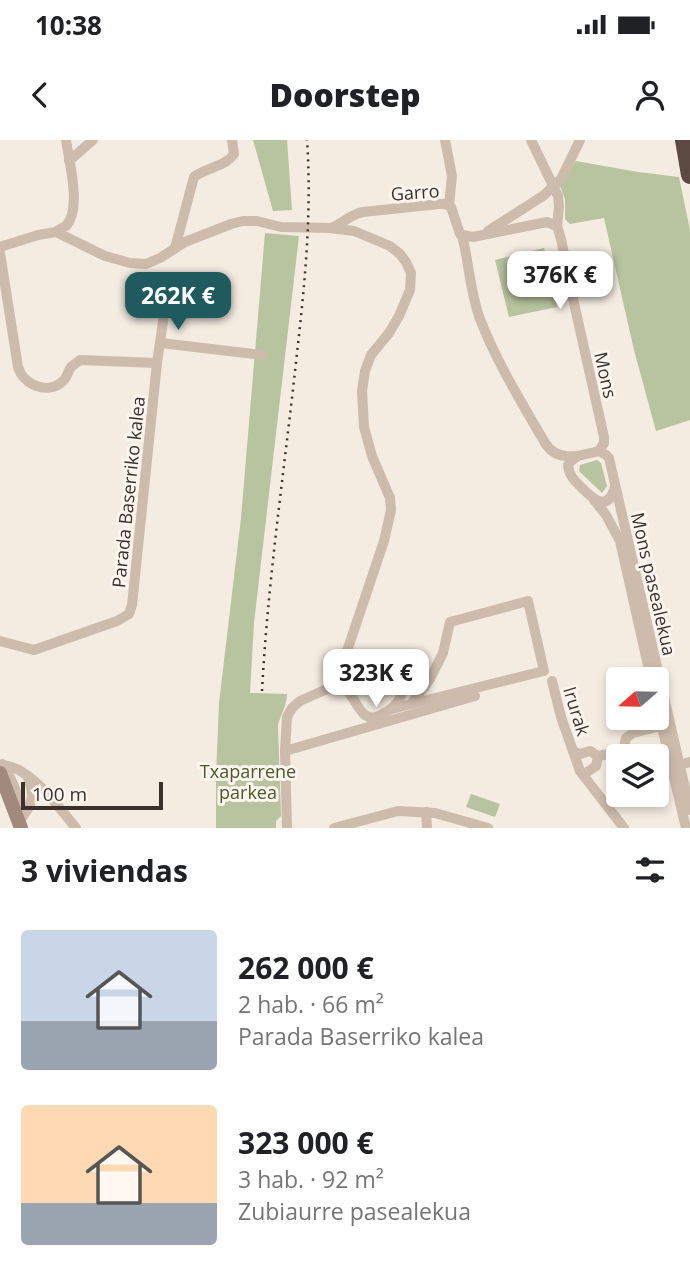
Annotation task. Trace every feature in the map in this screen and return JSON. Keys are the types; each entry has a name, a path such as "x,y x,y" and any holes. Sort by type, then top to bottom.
{"highway":[{"path":"686,140 690,149"},
{"path":"686,140 690,175"}],"main road":[{"path":"1,766 20,822"},
{"path":"0,799 20,822"}],"street":[{"path":"0,247 56,232 70,219 74,193 66,140"},
{"path":"69,161 93,140"},
{"path":"175,248 194,177 230,160 234,154 232,140"},
{"path":"445,140 452,176 449,205"},
{"name":"Mons","path":"531,140 559,201 557,226 604,437 599,451 608,458 615,487"},
{"path":"580,140 561,179 543,196 472,236 466,250 468,275 480,318 503,370 550,450 560,456 578,456 599,451"},
{"name":"Garro","path":"330,228 363,212 439,204 449,205 453,210 460,234 472,236"},
{"path":"350,218 349,225 354,231"},
{"path":"56,232 105,256 138,264 152,262 185,242 243,221 264,222 281,227 354,231 380,241 400,254 406,262 411,273 411,282 399,316 371,355 362,391 364,428 372,456 390,498 391,510 384,541 341,669 327,689"},
{"path":"472,236 547,222 557,226"},
{"path":"0,253 18,367 20,375 26,381 44,388 53,387 62,382 71,366 80,360 157,363"},
{"name":"Parada Baserriko kalea","path":"0,641 34,650 117,621 129,614 165,307 178,292"},
{"path":"161,343 262,355"},
{"path":"578,456 568,465 570,475 594,500 602,502 609,499 615,487"},
{"name":"Mons pasealekua","path":"615,487 690,810"},
{"name":"Mons pasealekua","path":"594,500 606,515 620,541 648,667"},
{"path":"287,828 286,722 292,708 300,701 327,689 345,688 363,713 372,718 393,709 411,705 544,671 528,601 450,622 443,653 430,679 411,705"},
{"path":"393,709 404,690 403,668"},
{"name":"Irurak","path":"552,681 561,717 580,771 624,828"},
{"path":"285,751 475,696"},
{"name":"Irurak","path":"625,744 626,738 633,733 645,730"},
{"name":"Irurak","path":"573,751 579,754 590,751 598,756 606,755"},
{"name":"Irurak","path":"583,775 596,766 598,756"},
{"path":"669,758 686,828"},
{"path":"679,765 690,762"},
{"path":"1,766 16,768 24,773 46,793 76,828"},
{"path":"20,822 32,798 31,784 24,773"},
{"path":"20,822 46,793"},
{"path":"20,822 42,804 57,806"},
{"path":"334,828 398,811 426,812 488,828"},
{"path":"426,812 427,828"}],"green space":[{"path":"253,140 287,140 292,210 273,211"},
{"path":"576,161 679,177 690,230 690,420 656,431 634,350 604,218 570,224 565,219 565,199 560,186"},
{"name":"Txaparrene parkea","path":"265,233 299,236 254,623 250,693 287,694 278,725 281,816 276,821 276,828 216,828 219,703 241,518"},
{"path":"544,248 557,307 509,317 495,260"},
{"path":"597,460 601,463 607,486 602,493 579,471 580,465"},
{"path":"471,794 500,804 495,817 466,807"}],"railway":[{"path":"262,691 305,273 309,193 307,140"}]}
